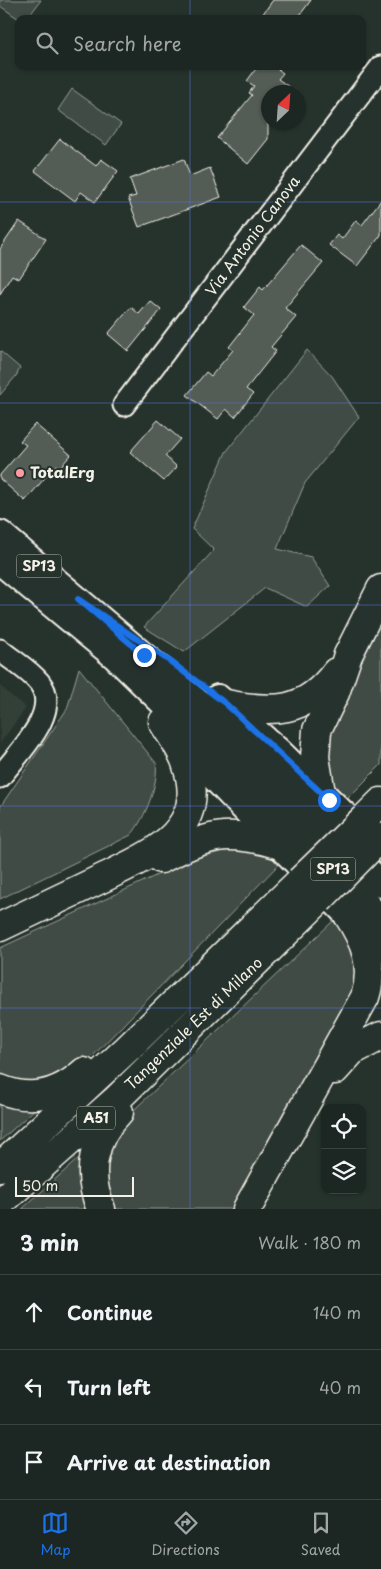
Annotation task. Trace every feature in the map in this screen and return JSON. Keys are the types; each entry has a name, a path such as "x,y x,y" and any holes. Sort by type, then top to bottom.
{"highway":[{"path":"321,793 315,757 315,736 335,693 348,655 381,589"},
{"path":"226,704 267,710 294,706 320,692 348,655"},
{"path":"0,927 151,855 177,833 186,816 191,788 187,765 163,722"},
{"name":"Tangenziale Est di Milano","path":"0,1167 127,1049 300,881 376,819"},
{"name":"Tangenziale Est di Milano","path":"0,1203 117,1099 319,900 376,819"},
{"path":"0,938 197,842 239,835 277,844"},
{"path":"247,1209 365,997 369,974 366,946 348,915"},
{"path":"101,1209 93,1186 92,1170 98,1142 114,1118 175,1059 188,1029"},
{"path":"258,1209 337,1068 352,1051 381,1036"},
{"path":"0,1089 20,1095 34,1096 56,1091 74,1080 99,1059 127,1049"}],"main road":[{"name":"SP13","path":"0,534 170,677 260,761 381,884"},
{"name":"SP13","path":"0,561 115,656 301,836 381,920"},
{"path":"29,585 109,664 198,763 381,950"},
{"path":"78,599 171,662 226,704 381,852"}],"street":[{"name":"Via Antonio Canova","path":"124,405 381,67"},
{"path":"0,650 39,682 48,697 45,716 0,777"}],"shaded area":[{"path":"0,0 41,0 30,15 15,16 0,6"},
{"path":"72,89 121,124 106,145 58,110"},
{"path":"307,350 332,376 359,417 305,483 277,549 311,557 330,586 307,607 265,588 184,652 144,627 214,550 192,529 226,452"},
{"path":"0,351 20,368 16,376 0,395"},
{"path":"381,622 381,765 345,801 332,783 327,770 331,724"},
{"path":"79,668 156,763 155,780 150,800 141,820 131,835 0,899 0,807 67,709"},
{"path":"0,686 26,708 0,743"},
{"path":"230,850 258,852 281,862 87,1062 42,1085 0,1080 0,948 194,858"},
{"path":"333,921 354,943 358,982 237,1209 112,1209 103,1171 117,1126"},
{"path":"0,1100 35,1109 0,1141"},
{"path":"79,1158 82,1186 90,1209 22,1209"}],"building":[{"path":"273,0 311,0 300,15 262,15"},
{"path":"255,70 279,70 283,73 278,79 286,85 261,85 261,130 268,130 268,139 248,164 217,138 252,95 249,93 254,86 247,81"},
{"path":"60,139 96,166 101,159 118,171 95,202 81,192 75,201 35,171"},
{"path":"184,159 190,176 210,168 221,197 139,227 128,198 136,196 130,179"},
{"path":"381,200 381,235 357,266 329,245 337,235 342,239 356,220 362,225"},
{"path":"19,221 46,239 19,279 12,275 0,294 0,249"},
{"path":"301,245 323,263 285,308 296,317 271,347 276,351 246,389 253,394 235,417 226,409 218,419 187,395 206,372 211,376 233,350 229,347 254,315 244,307 260,287 263,290"},
{"path":"150,301 161,310 128,351 108,334 131,307 139,314"},
{"path":"158,420 180,439 165,456 177,467 164,481 130,452"},
{"path":"35,424 71,455 59,468 56,465 25,501 0,479 0,475 26,445 20,441"}],"place":[{"name":"TotalErg","path":"20,473"}],"route":[{"path":"144,655 78,599 171,662 226,704 329,800"}]}
